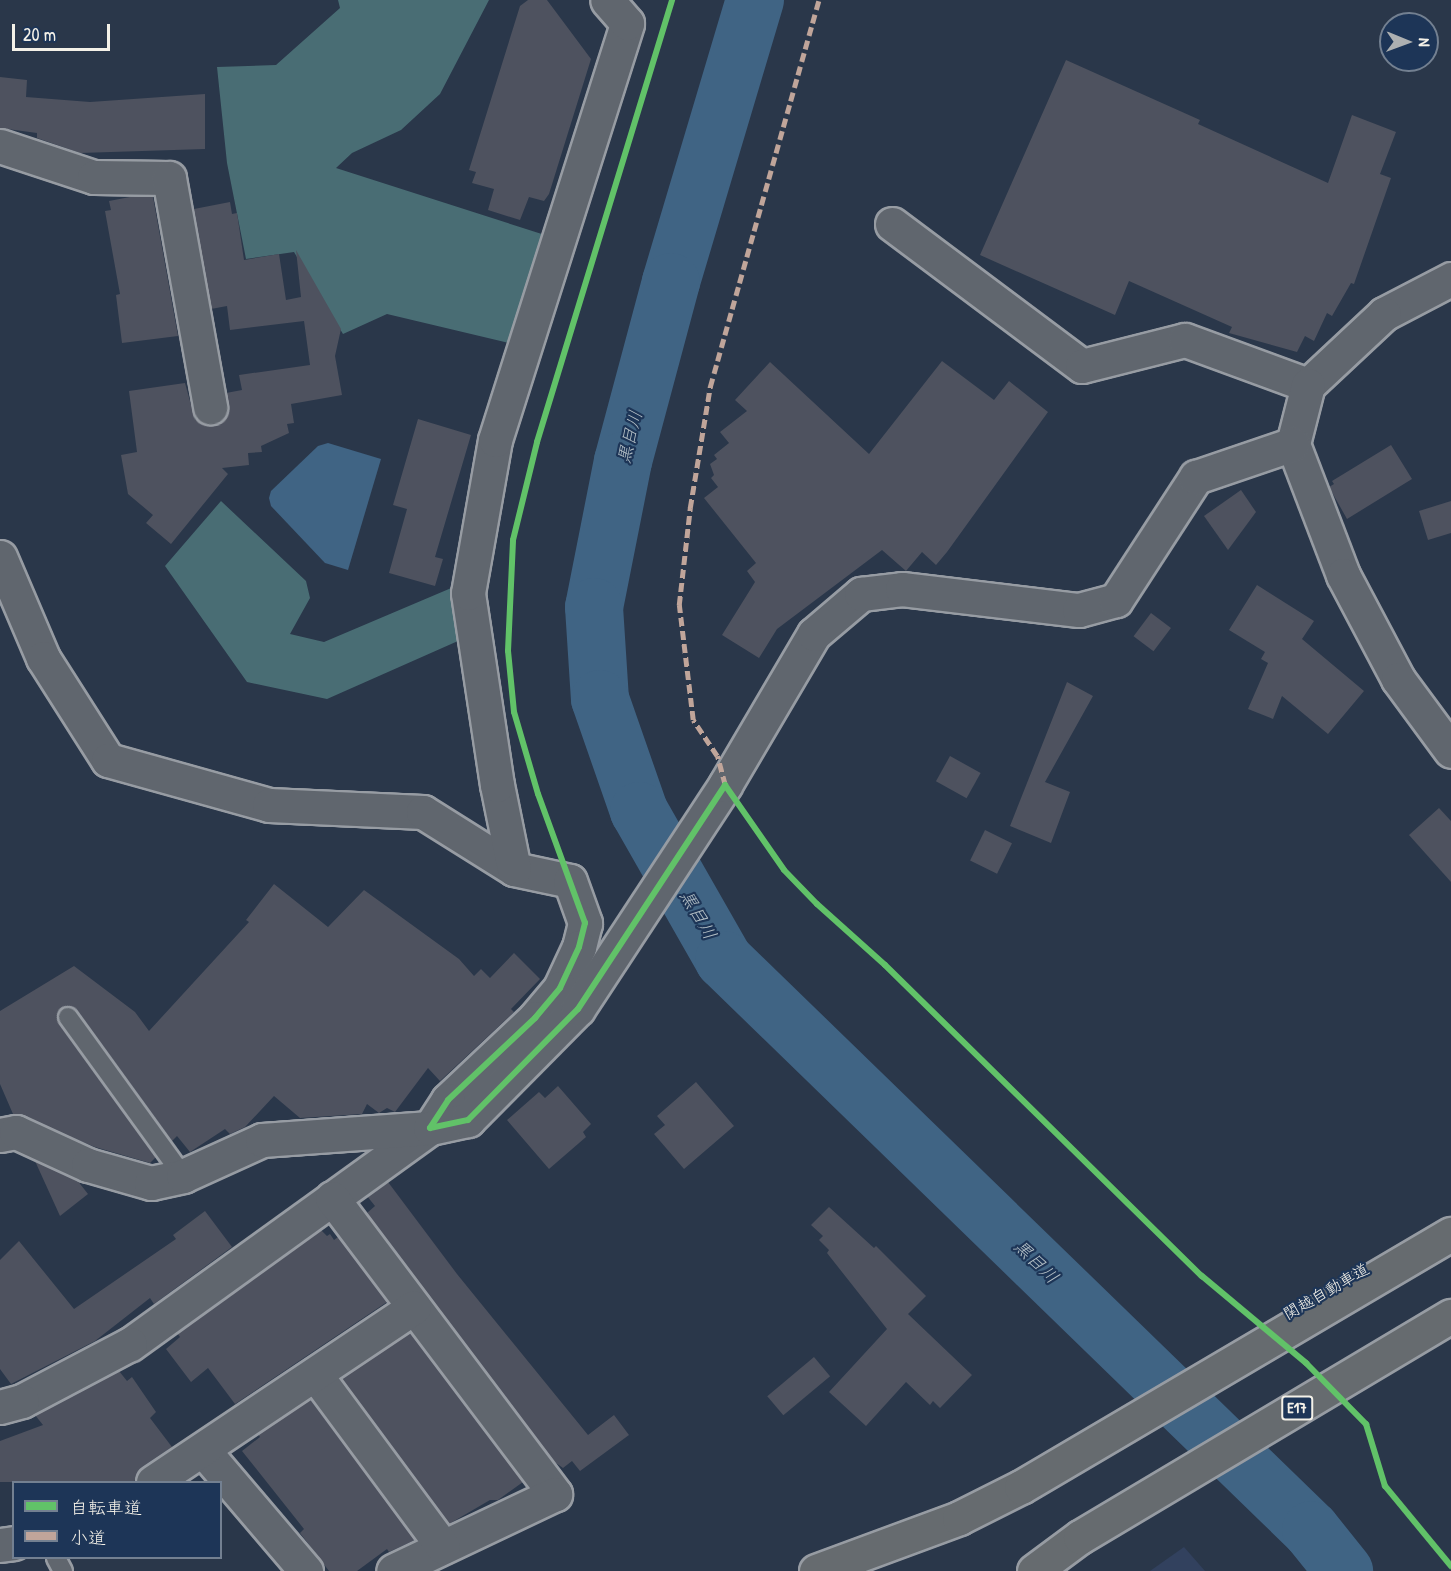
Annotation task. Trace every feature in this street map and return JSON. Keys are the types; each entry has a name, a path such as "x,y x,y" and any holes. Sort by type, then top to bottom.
{"highway":[{"name":"関越自動車道","path":"816,1571 959,1518 1092,1447 1451,1234"},
{"name":"E17","path":"1034,1571 1080,1537 1451,1316"}],"street":[{"path":"514,869 496,785 468,593 495,440 627,23 607,0"},
{"path":"0,146 94,177 169,178 210,407"},
{"path":"892,224 1082,366 1185,340 1308,385"},
{"path":"1451,279 1384,314 1308,385 1293,444 1342,575 1398,679 1451,751"},
{"path":"0,1135 16,1132 88,1165 151,1183 183,1176 262,1140 430,1128 468,1120 578,1009 710,804 725,785 814,634 861,594 902,589 1079,610 1116,600 1196,477 1293,444"},
{"path":"0,557 44,658 108,760 268,805 423,812 514,869 570,881 585,923 579,947 560,988 535,1018 448,1100 430,1128 130,1344 22,1401 0,1407"},
{"path":"332,1198 555,1494 393,1571"},
{"path":"155,1481 414,1307"},
{"path":"315,1374 443,1547"},
{"path":"203,1450 306,1571"}],"lane":[{"path":"68,1017 183,1176"}],"shaded area":[{"path":"328,443 381,459 348,570 325,563 271,506 269,498 271,491 318,446"},
{"path":"1184,1547 1205,1571 1150,1571"}],"green space":[{"path":"338,0 489,0 440,94 401,130 352,153 336,168 548,236 517,345 387,314 343,334 294,252 246,259 227,163 217,67 276,65 340,8"},
{"path":"221,501 306,581 310,598 290,634 324,642 456,586 467,637 327,699 247,682 165,566"}],"building":[{"path":"528,0 547,0 591,59 549,194 544,201 529,197 520,220 488,210 494,189 472,183 476,172 469,170 520,6"},
{"path":"1066,60 1200,120 1198,124 1328,183 1352,115 1396,132 1380,174 1391,178 1354,284 1351,283 1332,316 1327,313 1314,341 1305,336 1297,352 1229,333 1232,327 1129,281 1115,315 980,255"},
{"path":"0,77 27,80 26,97 90,102 205,94 205,149 80,153 37,138 37,133 0,128"},
{"path":"135,196 153,197 178,336 122,343 116,295 120,294 105,211 111,210 109,201"},
{"path":"230,202 232,214 237,213 244,260 279,254 286,300 301,297 296,250 341,329 335,356 342,395 291,404 294,423 287,424 289,433 261,446 262,452 248,453 249,465 222,468 228,474 171,544 146,523 153,515 128,494 121,455 137,452 129,391 185,383 195,419 213,425 227,414 226,393 242,390 239,375 310,365 304,321 230,330 227,306 211,309 194,209"},
{"path":"942,361 994,400 1009,381 1048,412 947,552 936,565 922,552 906,571 882,550 777,629 759,658 722,635 755,582 747,571 756,563 704,498 718,487 711,478 714,475 710,464 717,459 714,455 729,443 720,432 747,411 735,400 770,362 869,454"},
{"path":"418,419 471,435 435,557 443,559 435,586 389,573 407,509 393,505"},
{"path":"1391,445 1412,479 1347,519 1329,487 1334,484 1332,481"},
{"path":"1241,490 1256,512 1228,550 1204,516"},
{"path":"1451,501 1451,533 1428,540 1419,511"},
{"path":"1257,585 1314,621 1302,639 1364,691 1328,734 1282,696 1273,719 1248,709 1268,663 1261,659 1265,652 1229,630"},
{"path":"1151,613 1171,628 1154,651 1134,636"},
{"path":"1067,682 1093,696 1045,782 1070,792 1051,843 1010,826"},
{"path":"950,756 981,773 967,798 936,781"},
{"path":"1439,808 1451,821 1451,882 1409,835"},
{"path":"985,830 1012,843 997,874 970,861"},
{"path":"274,884 328,927 364,890 459,959 474,976 481,969 490,978 514,953 540,979 511,1009 514,1012 440,1081 428,1068 395,1112 387,1108 379,1113 367,1104 362,1114 300,1118 274,1096 245,1127 230,1134 225,1129 190,1152 177,1136 172,1141 77,1010 67,1006 58,1012 59,1024 156,1157 150,1163 95,1147 13,1114 0,1084 0,1011 74,966 135,1012 149,1031 249,922 246,920"},
{"path":"696,1082 734,1126 684,1169 654,1134 665,1125 657,1116"},
{"path":"558,1086 591,1124 583,1132 586,1137 549,1169 507,1120 539,1092 545,1098"},
{"path":"35,1161 77,1180 88,1194 60,1216"},
{"path":"388,1182 457,1274 588,1435 614,1415 629,1435 580,1471 572,1461 563,1468 553,1461 367,1213 375,1206 367,1196"},
{"path":"829,1207 874,1248 876,1246 926,1296 908,1314 972,1375 940,1408 933,1401 930,1405 906,1382 866,1426 829,1392 887,1329 827,1253 829,1250 819,1240 823,1236 811,1225"},
{"path":"205,1211 232,1247 154,1304 150,1298 95,1341 11,1384 0,1369 0,1260 19,1241 74,1309 176,1239 173,1235"},
{"path":"321,1230 327,1236 330,1234 334,1240 338,1237 387,1302 235,1404 208,1368 191,1382 166,1349 180,1337 177,1333"},
{"path":"410,1332 523,1482 498,1500 490,1500 449,1524 341,1378"},
{"path":"814,1357 830,1376 783,1415 767,1396"},
{"path":"119,1371 127,1381 132,1377 156,1412 150,1418 172,1447 142,1467 135,1481 0,1482 0,1441 43,1425 35,1415"},
{"path":"310,1399 415,1540 389,1552 387,1549 357,1571 329,1571 300,1533 304,1529 242,1451 260,1437 258,1434"}],"waterway":[{"name":"黒目川","path":"755,0 671,282 623,461 594,607 600,699 639,811 724,960 1311,1530 1344,1571"}],"marked path":[{"path":"725,785 717,756 693,720 679,605 690,508 710,387 819,0"}],"cycle path":[{"path":"430,1128 448,1100 535,1018 560,988 579,947 585,923 538,794 514,712 508,651 513,540 537,442 672,0"},
{"path":"430,1128 468,1120 578,1009 725,785 784,870 817,904 885,965 1202,1276 1306,1363 1366,1424 1385,1486 1451,1566"}]}
